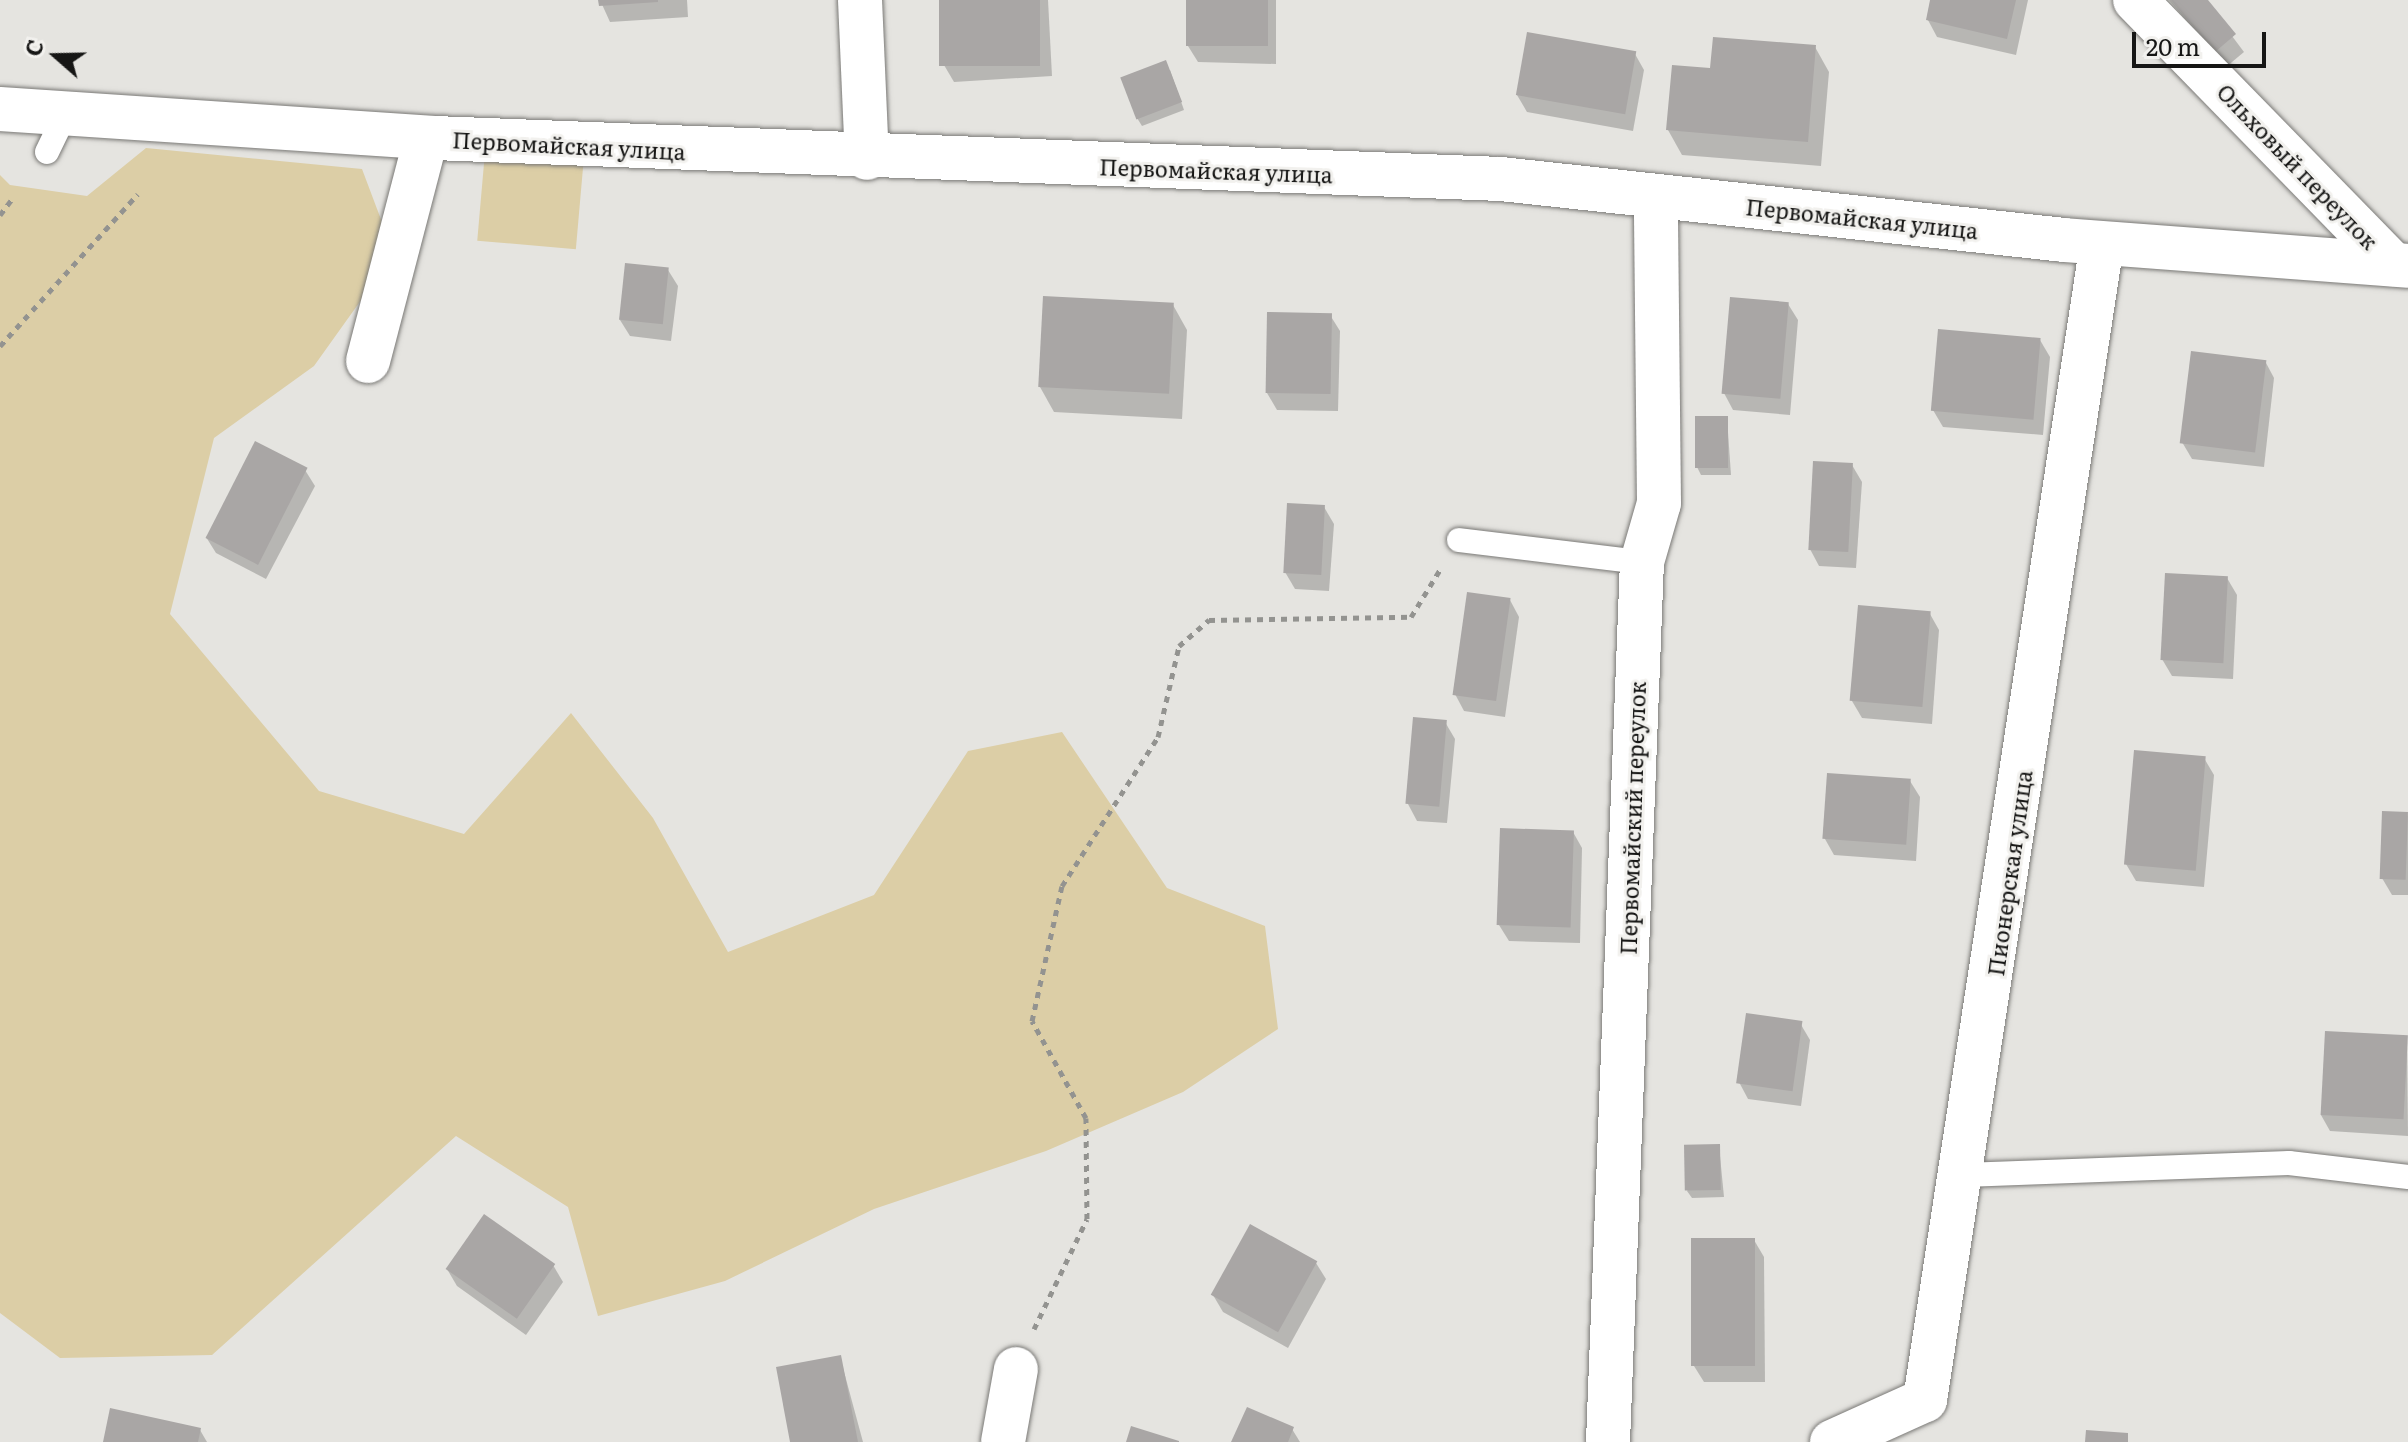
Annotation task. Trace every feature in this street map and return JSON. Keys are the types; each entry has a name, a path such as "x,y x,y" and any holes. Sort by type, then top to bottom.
{"street":[{"path":"860,0 867,158"},
{"name":"Ольховый переулок","path":"2135,0 2400,265"},
{"name":"Первомайская улица","path":"11,111 56,134 426,138 867,158 1501,179 2102,243 2400,265"},
{"path":"368,361 426,138"},
{"name":"Первомайский переулок","path":"1608,1442 1642,562 1659,503 1656,196"},
{"name":"Пионерская улица","path":"1832,1442 1925,1400 1964,1175 2102,243"},
{"path":"1003,1442 1016,1369"}],"lane":[{"path":"1459,540 1642,562"},
{"path":"1964,1175 2289,1163 2408,1177"}],"path":[{"path":"0,346 138,194"},
{"path":"0,215 12,199"},
{"path":"1016,1369 1087,1219 1086,1118 1032,1021 1055,916 1062,886 1158,737 1179,646 1209,620 1411,617 1459,540"}],"shaded area":[{"path":"146,148 362,169 394,254 314,366 214,438 170,614 319,791 464,834 571,713 653,818 728,952 874,895 968,751 1062,732 1167,888 1265,926 1278,1029 1183,1092 1046,1151 874,1209 725,1281 598,1316 568,1207 456,1136 212,1355 60,1358 0,1313 0,175 10,185 87,196"},
{"path":"485,152 584,161 576,249 477,241"}],"building":[{"path":"598,0 658,0 658,2 599,6"},
{"path":"939,0 1040,0 1040,66 939,66"},
{"path":"1186,0 1268,0 1268,46 1186,46"},
{"path":"1930,0 2016,0 2007,39 1926,20"},
{"path":"2171,0 2208,0 2236,34 2215,52"},
{"path":"1527,32 1636,51 1625,114 1516,95"},
{"path":"1713,37 1816,45 1808,142 1666,130 1672,65 1710,68"},
{"path":"1166,60 1182,102 1136,120 1120,78"},
{"path":"625,263 669,268 663,324 619,320"},
{"path":"1043,296 1174,303 1169,394 1038,387"},
{"path":"1730,297 1789,302 1780,399 1722,394"},
{"path":"1267,312 1332,313 1331,394 1266,393"},
{"path":"1938,329 2041,338 2033,420 1931,411"},
{"path":"2191,351 2266,360 2255,453 2180,443"},
{"path":"1695,416 1728,416 1728,468 1695,468"},
{"path":"255,441 308,468 258,565 206,538"},
{"path":"1813,461 1853,463 1848,552 1808,550"},
{"path":"1287,503 1325,505 1321,575 1283,573"},
{"path":"2165,573 2228,576 2223,663 2160,660"},
{"path":"1467,592 1511,598 1496,701 1453,695"},
{"path":"1858,605 1931,611 1922,707 1850,701"},
{"path":"1413,717 1447,720 1439,807 1405,804"},
{"path":"2134,750 2206,756 2196,871 2124,865"},
{"path":"1827,773 1911,779 1906,845 1822,839"},
{"path":"2382,811 2408,812 2406,880 2380,879"},
{"path":"1500,828 1574,831 1571,928 1497,925"},
{"path":"1746,1013 1802,1021 1793,1091 1736,1083"},
{"path":"2325,1031 2408,1035 2403,1119 2321,1115"},
{"path":"1720,1144 1721,1190 1685,1191 1684,1145"},
{"path":"484,1214 555,1264 517,1319 446,1269"},
{"path":"1250,1224 1317,1261 1278,1332 1211,1295"},
{"path":"1691,1238 1755,1238 1755,1366 1691,1366"},
{"path":"841,1355 858,1442 790,1442 776,1367"},
{"path":"1247,1407 1294,1427 1288,1442 1231,1442"},
{"path":"110,1408 201,1428 198,1442 103,1442"},
{"path":"1131,1426 1179,1441 1179,1442 1126,1442"},
{"path":"2086,1430 2128,1433 2128,1442 2085,1442"}]}
